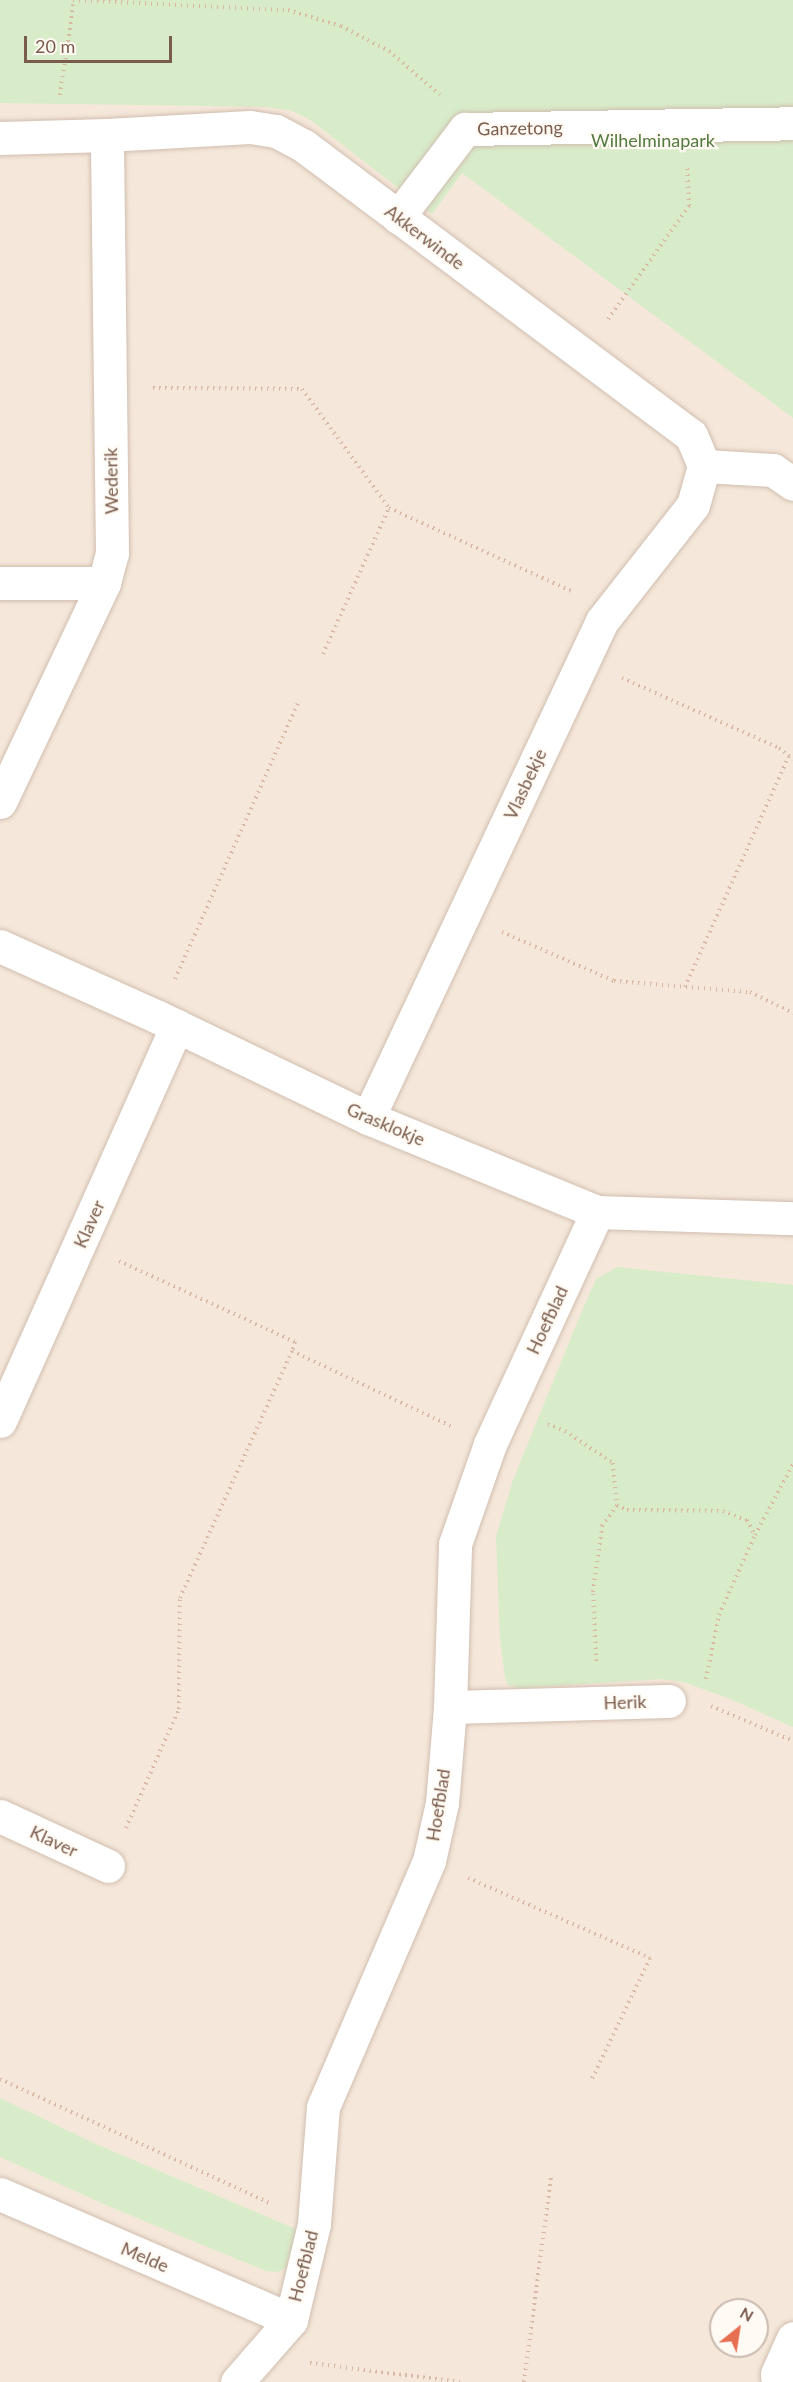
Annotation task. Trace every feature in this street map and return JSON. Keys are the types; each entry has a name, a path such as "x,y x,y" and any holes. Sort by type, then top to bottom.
{"street":[{"name":"Ganzetong","path":"398,217 465,129 793,123"},
{"name":"Akkerwinde","path":"0,138 54,138 250,127 276,130 304,146 691,435 704,466"},
{"name":"Wederik","path":"0,802 104,583 112,553 107,135"},
{"path":"704,466 772,470 793,484"},
{"name":"Vlasbekje","path":"368,1118 583,661 610,609 693,505 704,466"},
{"path":"0,583 104,583"},
{"name":"Grasklokje","path":"0,946 168,1022 368,1118 597,1212 793,1218"},
{"name":"Klaver","path":"0,1421 81,1243 168,1022"},
{"name":"Hoefblad","path":"237,2382 291,2320 314,2224 323,2107 429,1861 442,1803 450,1707 455,1544 490,1444 597,1212"},
{"name":"Herik","path":"450,1707 669,1701"},
{"name":"Klaver","path":"0,1816 108,1866"},
{"name":"Melde","path":"0,2194 291,2320"},
{"path":"778,2382 777,2374 793,2338"}],"path":[{"path":"54,138 74,0 288,10 341,26 389,51 459,111 465,129"},
{"path":"583,353 689,206 686,125"},
{"path":"110,388 302,389 389,508 610,609"},
{"path":"323,654 389,508"},
{"path":"583,661 780,748 791,757 685,987"},
{"path":"168,1022 299,700"},
{"path":"463,915 614,981 750,992 793,1013"},
{"path":"81,1243 295,1342 180,1598 179,1709 108,1866"},
{"path":"292,1351 490,1444"},
{"path":"507,1406 566,1431 613,1463 616,1505 602,1526 593,1592 598,1703"},
{"path":"701,1702 719,1615 755,1535 793,1464"},
{"path":"616,1505 627,1510 723,1511 747,1520 755,1535"},
{"name":"Herik","path":"669,1701 701,1702 793,1741"},
{"path":"429,1861 650,1958 591,2081"},
{"path":"0,2079 314,2224"},
{"path":"524,2382 551,2176"},
{"path":"259,2357 460,2382"}],"shaded area":[{"path":"0,0 793,0 793,2382 0,2382"}],"green space":[{"name":"Wilhelminapark","path":"0,0 793,0 793,418 462,173 432,214 309,119 292,111 266,107 0,103"},
{"path":"617,1267 793,1285 793,1727 728,1698 683,1682 661,1679 519,1688 508,1685 505,1678 500,1639 496,1536 513,1480 596,1279"},
{"path":"0,2098 96,2144 303,2232 292,2264 278,2272 266,2271 108,2206 0,2157"}]}
